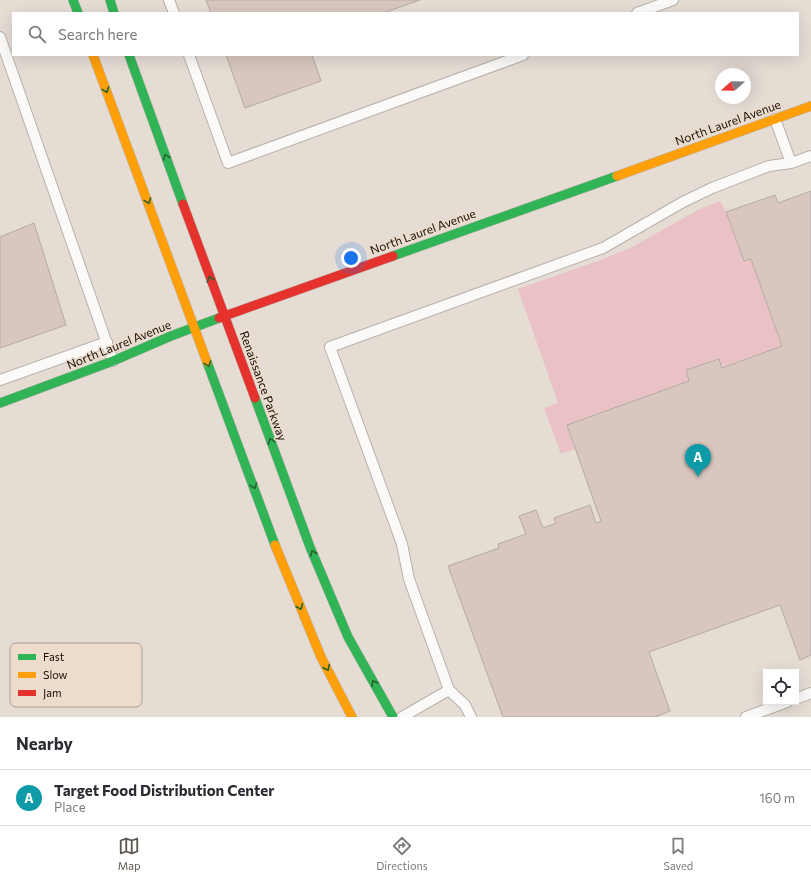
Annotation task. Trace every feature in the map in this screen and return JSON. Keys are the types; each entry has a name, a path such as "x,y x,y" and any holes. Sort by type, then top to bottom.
{"street":[{"path":"73,0 78,12"},
{"path":"110,0 114,12"},
{"path":"93,56 284,569 321,657 352,717"},
{"name":"Renaissance Parkway","path":"129,56 310,547 345,630 393,717"},
{"name":"North Laurel Avenue","path":"0,403 113,361 171,336 224,316 811,106"}],"lane":[{"path":"169,0 174,12"},
{"path":"640,12 672,0"},
{"path":"0,37 113,361"},
{"path":"189,56 228,163 520,56"},
{"path":"775,119 791,163"},
{"path":"470,717 465,704 449,690 409,579 402,544 330,347 603,248 683,202 712,188 770,166 791,163 811,156"},
{"path":"0,380 107,342"},
{"path":"402,717 449,690"},
{"path":"799,698 811,693"},
{"path":"746,717 779,705"}],"shaded area":[{"path":"720,201 726,212 744,261 751,259 782,346 722,368 719,359 686,370 689,381 567,425 575,449 561,454 544,408 558,403 518,289 606,258 632,247 698,210"}],"building":[{"path":"206,0 420,0 386,12 211,12"},
{"path":"226,56 312,56 321,81 245,108"},
{"path":"811,191 811,655 800,660 780,605 649,652 670,711 655,717 503,717 448,566 499,548 498,544 526,534 519,516 536,510 543,528 556,523 554,518 590,505 596,523 601,521 567,425 689,381 686,370 719,359 722,368 782,346 751,259 744,261 726,212 775,195 778,203"},
{"path":"34,223 66,325 0,348 0,237"}],"traffic: fast":[{"path":"73,0 78,12"},
{"path":"110,0 114,12"},
{"path":"129,56 183,204"},
{"path":"393,256 617,176"},
{"path":"0,403 113,361 171,336 219,318"},
{"path":"207,362 275,545"},
{"path":"255,398 310,547 348,637 393,717"}],"traffic: slow":[{"path":"93,56 207,362"},
{"path":"617,176 811,106"},
{"path":"275,545 321,657 352,717"}],"traffic: jam":[{"path":"183,204 255,398"},
{"path":"219,318 393,256"}],"place":[{"name":"Target Food Distribution Center","path":"698,477"}]}
